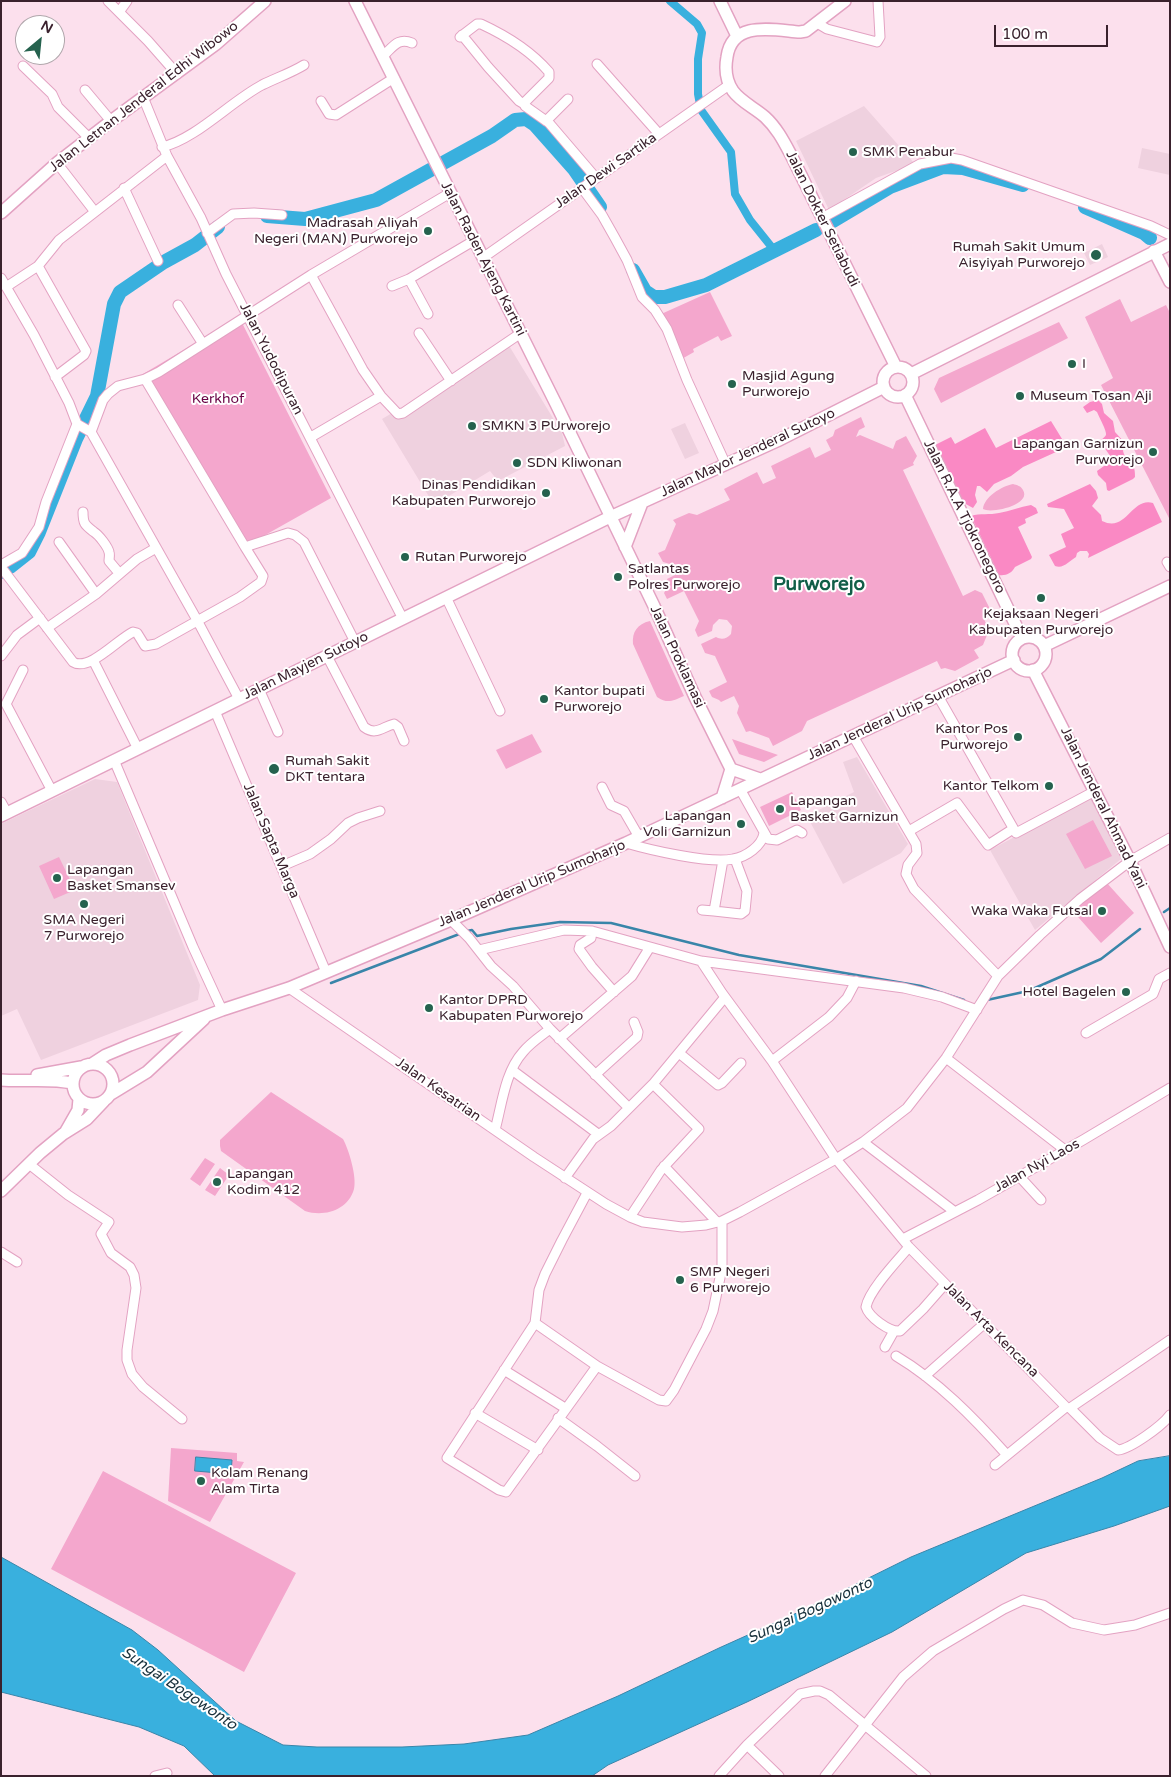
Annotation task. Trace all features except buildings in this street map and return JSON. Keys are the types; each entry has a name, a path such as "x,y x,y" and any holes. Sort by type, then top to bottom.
{"main road":[{"name":"Jalan Letnan Jenderal Edhi Wibowo","path":"1,213 57,163 110,121 216,44 265,1"},
{"name":"Jalan Raden Ajeng Kartini","path":"355,1 442,178 484,257 610,517"},
{"path":"720,1 737,36"},
{"path":"729,85 726,71 727,56 730,45 737,36 748,30 756,29 806,31 845,1"},
{"name":"Jalan Dokter Setiabudi","path":"729,85 740,98 765,117 778,132 896,367"},
{"path":"911,374 1170,244"},
{"path":"1156,250 1170,282"},
{"path":"896,367 904,368 911,374 912,386 905,395 892,395 884,387 885,374 891,368 896,367"},
{"name":"Jalan Mayor Jenderal Sutoyo","path":"610,517 726,465 884,387"},
{"name":"Jalan R.A.A Tjokronegoro","path":"905,395 1022,638"},
{"path":"625,547 642,503"},
{"name":"Jalan Proklamasi","path":"610,517 694,697 731,769"},
{"name":"Jalan Mayjen Sutoyo","path":"3,810 52,791 610,517"},
{"path":"1044,646 1170,586"},
{"path":"1022,638 1037,639 1044,646 1045,659 1040,666 1033,670 1019,667 1012,655 1015,645 1022,638"},
{"name":"Jalan Jenderal Urip Sumoharjo","path":"87,1065 115,1051 222,1010 289,988 454,923 1014,660"},
{"name":"Jalan Jenderal Ahmad Yani","path":"1033,670 1130,860 1170,947"},
{"path":"722,798 731,769 760,779"},
{"path":"87,1065 73,1077 72,1083 74,1094 79,1100 91,1105 108,1098 147,1072 208,1016"},
{"path":"1,1190 63,1134 87,1119 108,1098 113,1088 110,1074 100,1065 87,1065 7,1080"},
{"path":"7,1080 51,1080 72,1083"},
{"path":"63,1134 78,1110 79,1100"}],"street":[{"path":"108,1 177,74"},
{"path":"119,12 127,1"},
{"path":"817,23 827,29 877,42 880,37 878,1"},
{"path":"524,104 549,78 549,72 539,60 507,37 477,24 461,36 519,101 561,135 595,179"},
{"path":"383,56 400,41 405,40 412,43"},
{"path":"597,64 659,134"},
{"path":"162,147 171,145 187,136 263,85 304,65"},
{"path":"23,66 52,94 58,107 89,138"},
{"path":"321,101 329,114 336,115 394,78"},
{"name":"Jalan Dewi Sartika","path":"484,257 729,85"},
{"path":"85,90 110,121"},
{"name":"Jalan Yudodipuran","path":"143,97 162,147 201,218 213,247 403,619"},
{"path":"546,121 568,99"},
{"path":"6,287 38,266 59,240 167,156"},
{"path":"822,218 920,164 951,158 962,160 1151,226 1170,235"},
{"path":"57,163 95,212"},
{"path":"124,188 158,261"},
{"path":"582,188 602,215 615,238 627,260 642,296 656,310 667,329 687,380 726,465"},
{"path":"145,379 263,576 261,582 240,597 156,644 147,647 137,633 133,632 93,660 82,664 74,663 3,569 22,553 29,544 39,527 52,486 83,428 103,400 118,386 145,379 311,275 450,193"},
{"path":"207,234 233,214 282,215"},
{"path":"392,286 409,279 475,240"},
{"path":"38,266 86,351 84,355 55,377"},
{"path":"311,275 350,348 381,396 395,413 400,414 521,334"},
{"path":"1,278 34,335 83,428 198,620 239,699"},
{"path":"409,279 428,314"},
{"path":"178,305 203,344"},
{"path":"418,333 451,381"},
{"path":"311,438 381,396"},
{"path":"83,512 85,524 90,530 95,532 107,549 109,560 119,573"},
{"path":"245,547 288,533 300,538 304,542 354,642"},
{"path":"59,542 96,594"},
{"path":"47,628 96,594 137,559 156,548"},
{"path":"446,598 500,712"},
{"path":"1,656 17,634 40,618"},
{"path":"327,656 364,727 370,731 379,731 394,724 398,727 404,741"},
{"path":"93,660 138,749"},
{"path":"23,670 6,704 52,791"},
{"path":"259,689 278,732"},
{"path":"938,696 1016,833 1095,791"},
{"name":"Jalan Sapta Marga","path":"215,711 326,972"},
{"path":"853,736 918,849 906,869 906,874 914,889 998,976"},
{"path":"114,760 193,947 222,1010"},
{"path":"602,787 611,805 624,811 639,837"},
{"path":"740,789 768,839 777,840 797,830 802,833"},
{"path":"909,831 957,803 988,846 1013,829"},
{"path":"282,866 310,854 358,818 380,811"},
{"path":"626,843 672,854 723,860 735,859 759,845 764,833"},
{"name":"Jalan Kesatrian","path":"289,988 587,1193 630,1217 663,1226 693,1227 719,1221 740,1212 836,1159 863,1142 907,1108 946,1058 998,976 1080,899 1130,860 1170,838"},
{"path":"702,910 740,914 744,911 747,891 735,859"},
{"path":"714,911 723,860"},
{"path":"454,923 470,938 491,966 514,986 550,1029 628,1108"},
{"path":"479,950 564,930 592,930 701,961 856,981 923,993 977,1010"},
{"path":"592,930 591,938 580,945 579,949 614,992"},
{"path":"559,1038 632,976 650,947"},
{"name":"Jalan Arta Kencana","path":"701,961 772,1061 836,1159 903,1239 1068,1407 1100,1438 1118,1450 1124,1449 1152,1432 1170,1416"},
{"path":"1086,1034 1153,994 1159,979 1170,973"},
{"path":"772,1061 829,1017 847,998 856,981"},
{"path":"565,1178 585,1148 598,1134 611,1126 653,1084 725,997"},
{"path":"595,1075 636,1037 638,1032 634,1022"},
{"path":"495,1130 516,1061 523,1051 550,1029"},
{"path":"678,1053 718,1085 741,1063"},
{"path":"946,1058 1065,1150"},
{"path":"512,1070 598,1134"},
{"path":"630,1217 652,1181 699,1129 653,1084"},
{"name":"Jalan Nyi Laos","path":"903,1239 956,1212 1170,1088"},
{"path":"863,1142 956,1212"},
{"path":"29,1164 68,1195 109,1222 101,1234 102,1239 111,1253 130,1267 134,1275 136,1288 126,1360 132,1374 143,1387 182,1418"},
{"path":"536,1323 597,1366 659,1400 668,1399 706,1329 713,1311 722,1268 719,1221 664,1166"},
{"path":"1019,1176 1041,1200"},
{"path":"587,1193 545,1274 539,1290 536,1323 475,1412 447,1458 499,1490 507,1491 597,1366"},
{"path":"910,1246 882,1279 867,1303 867,1311 894,1331 900,1331 907,1326 946,1284"},
{"path":"3,1257 17,1262"},
{"path":"925,1376 985,1324"},
{"path":"885,1347 894,1331"},
{"path":"995,1465 1068,1407 1170,1340"},
{"path":"896,1356 925,1376 960,1406 1007,1455"},
{"path":"504,1370 565,1408"},
{"path":"475,1412 538,1450"},
{"path":"558,1418 635,1476"},
{"path":"825,1776 864,1724 903,1677 933,1651 1004,1609 1023,1600 1043,1605 1072,1623 1104,1630 1135,1625 1170,1613"},
{"path":"718,1776 800,1694 820,1691 829,1695 926,1776"},
{"path":"747,1745 779,1776"},
{"path":"155,1776 168,1773"}],"shaded area":[{"name":"SMK Penabur","path":"864,106 915,164 876,178 829,210 796,141"},
{"path":"1142,148 1170,154 1170,175 1138,168"},
{"name":"Rumah Sakit Umum Aisyiyah Purworejo","path":"1102,244 1108,257 1090,265 1084,253"},
{"name":"SMKN 3 PUrworejo","path":"508,344 562,433 565,446 498,481 490,471 434,505 382,419"},
{"path":"1098,400 1102,404 1104,413 1113,421 1115,432 1125,443 1123,452 1135,472 1133,479 1109,491 1107,490 1106,483 1098,475 1097,471 1111,461 1112,458 1100,441 1106,435 1105,430 1097,412 1094,410 1087,413 1083,407 1090,402"},
{"path":"1051,421 1067,447 1023,467 1011,476 994,484 987,492 980,486 977,486 975,495 977,502 973,508 964,503 935,445 951,437 955,444 985,428 996,448"},
{"path":"685,423 699,453 685,459 671,429"},
{"path":"1090,484 1096,491 1098,498 1092,506 1101,515 1102,521 1117,522 1139,505 1153,503 1162,522 1088,558 1089,554 1087,551 1080,551 1076,557 1066,564 1058,567 1055,566 1049,555 1066,547 1061,534 1074,528 1064,509 1048,507 1047,504"},
{"path":"1031,505 1036,508 1038,513 1025,519 1026,523 1018,527 1032,557 1015,567 1008,574 999,575 971,516 999,513"},
{"path":"857,757 908,844 901,853 843,884 807,816 854,792 843,762"},
{"name":"SMA Negeri 7 Purworejo","path":"95,779 117,782 200,985 198,1000 41,1060 17,1009 1,1016 1,824"},
{"path":"1090,797 1121,859 1035,930 990,850"}],"green space":[{"path":"710,292 732,336 721,341 718,336 693,349 694,352 680,360 659,315"},
{"name":"Lapangan Garnizun Purworejo","path":"1120,299 1131,322 1166,305 1170,313 1170,520 1101,385 1113,378 1085,317"},
{"name":"Kerkhof","path":"239,317 331,498 244,547 138,377"},
{"path":"1059,322 1068,338 941,403 934,389 939,378"},
{"path":"861,417 865,427 859,430 856,437 860,435 893,449 896,441 906,436 917,456 913,463 914,465 903,470 963,596 975,590 982,593 992,613 983,617 989,630 983,645 974,650 979,658 955,671 945,668 941,669 937,661 807,721 802,731 773,746 769,738 750,731 746,732 737,713 739,706 734,696 721,702 712,697 709,691 727,682 715,656 705,653 701,644 716,637 722,639 728,637 731,634 732,626 727,620 719,619 713,625 712,631 698,637 695,630 699,621 684,591 667,599 664,593 669,584 667,579 675,575 670,564 663,562 658,553 665,550 676,524 673,520 689,513 697,515 730,500 724,489 757,472 763,484 776,478 771,466 810,447 815,458 831,450 826,440 833,436 835,430"},
{"path":"1013,484 1023,490 1022,500 1002,509 983,509 990,496 1004,487"},
{"path":"650,621 684,696 667,701 657,697 633,644 633,636 636,629"},
{"path":"532,734 542,752 506,769 496,750"},
{"path":"732,739 778,755 764,762 739,754"},
{"name":"Lapangan Basket Garnizun","path":"792,792 801,810 769,826 760,807"},
{"path":"1093,820 1112,856 1085,869 1066,834"},
{"name":"Lapangan Basket Smansev","path":"59,857 75,890 54,899 39,866"},
{"name":"Waka Waka Futsal","path":"1106,882 1134,913 1101,943 1071,909"},
{"name":"Lapangan Kodim 412","path":"271,1092 343,1139 352,1164 355,1184 351,1197 341,1207 319,1213 305,1211 221,1151 220,1140"},
{"name":"Lapangan Kodim 412","path":"205,1158 215,1164 200,1186 190,1179"},
{"name":"Lapangan Kodim 412","path":"220,1168 229,1175 215,1196 205,1190"},
{"name":"Kolam Renang Alam Tirta","path":"171,1448 237,1453 237,1461 244,1462 210,1522 168,1501"},
{"path":"103,1471 296,1573 244,1672 51,1569"}],"water":[{"name":"Sungai Bogowonto","path":"1170,1456 1170,1506 1114,1526 1026,1553 892,1632 747,1702 608,1765 592,1776 215,1776 184,1746 139,1727 1,1692 1,1557 132,1630 158,1650 236,1721 283,1745 402,1747 464,1744 528,1735 618,1696 810,1607 911,1557 1102,1478 1138,1461"},
{"path":"196,1457 232,1460 231,1474 195,1471"}],"waterway":[{"path":"670,1 697,24 702,33 698,59 698,94 701,110 731,152 735,194 750,220 774,250"},
{"path":"267,216 305,219 376,200 492,136 515,120 526,119 535,125 574,169 600,207"},
{"path":"833,221 890,187 943,167 963,168 1023,185"},
{"path":"1085,207 1144,233 1150,238"},
{"path":"1,572 29,552 39,532 76,439 97,396 114,304 120,292 164,262 195,245 218,227"},
{"path":"633,270 645,291 654,297 665,297 706,285 816,230"},
{"path":"1164,912 1170,908"},
{"path":"467,931 472,930 477,936 560,922 611,923 739,955 921,986 964,1000"},
{"path":"987,1000 1028,991 1101,959 1140,929"},
{"path":"331,983 462,933"}],"place":[{"name":"SMK Penabur","path":"853,152"},
{"name":"Madrasah Aliyah Negeri (MAN) Purworejo","path":"428,231"},
{"name":"Rumah Sakit Umum Aisyiyah Purworejo","path":"1096,255"},
{"name":"I","path":"1072,364"},
{"name":"Masjid Agung Purworejo","path":"732,384"},
{"name":"Museum Tosan Aji","path":"1020,396"},
{"name":"SMKN 3 PUrworejo","path":"472,426"},
{"name":"Lapangan Garnizun Purworejo","path":"1153,452"},
{"name":"SDN Kliwonan","path":"517,463"},
{"name":"Dinas Pendidikan Kabupaten Purworejo","path":"546,493"},
{"name":"Rutan Purworejo","path":"405,557"},
{"name":"Satlantas Polres Purworejo","path":"618,577"},
{"name":"Kejaksaan Negeri Kabupaten Purworejo","path":"1041,598"},
{"name":"Kantor bupati Purworejo","path":"544,699"},
{"name":"Kantor Pos Purworejo","path":"1018,737"},
{"name":"Rumah Sakit DKT tentara","path":"274,769"},
{"name":"Kantor Telkom","path":"1049,786"},
{"name":"Lapangan Basket Garnizun","path":"780,809"},
{"name":"Lapangan Voli Garnizun","path":"741,824"},
{"name":"Lapangan Basket Smansev","path":"57,878"},
{"name":"SMA Negeri 7 Purworejo","path":"84,904"},
{"name":"Waka Waka Futsal","path":"1102,911"},
{"name":"Hotel Bagelen","path":"1126,992"},
{"name":"Kantor DPRD Kabupaten Purworejo","path":"429,1008"},
{"name":"Lapangan Kodim 412","path":"217,1182"},
{"name":"SMP Negeri 6 Purworejo","path":"680,1280"},
{"name":"Kolam Renang Alam Tirta","path":"201,1481"}],"district":[{"name":"Purworejo","path":"819,585"}]}
